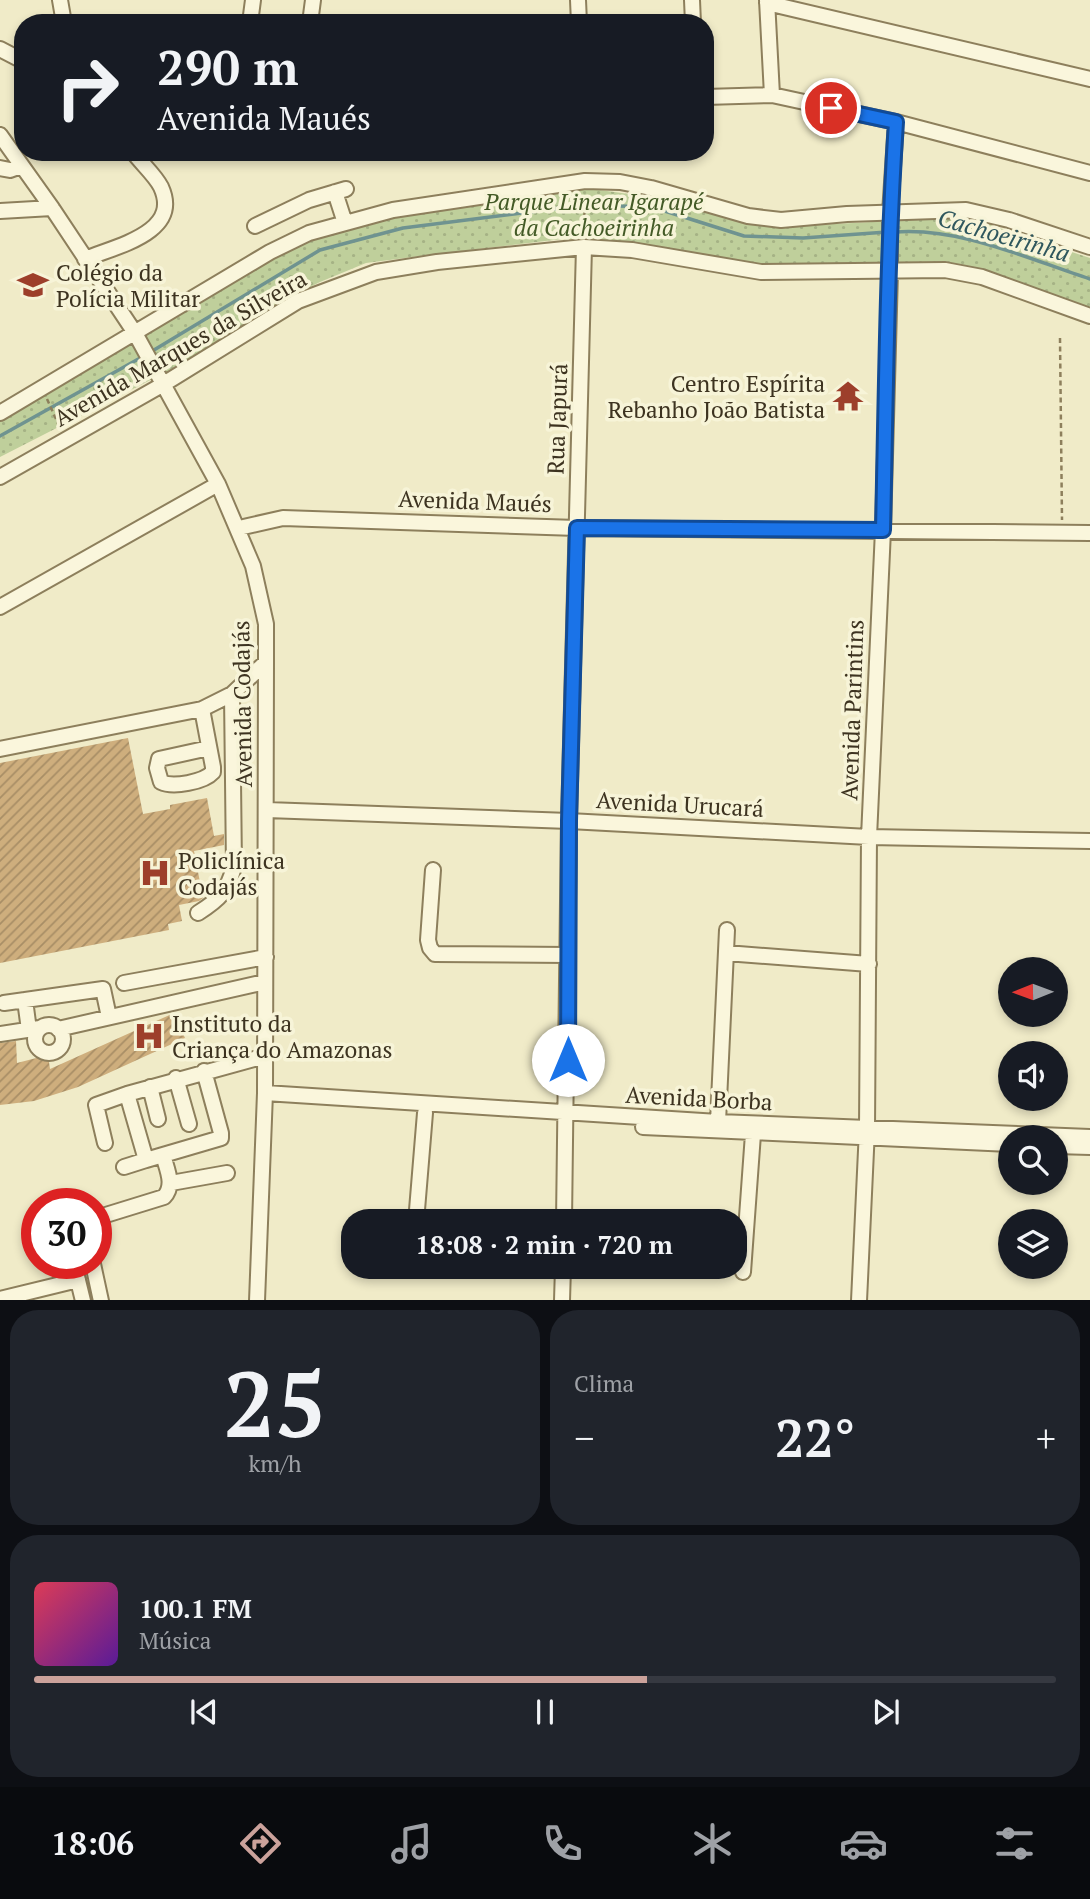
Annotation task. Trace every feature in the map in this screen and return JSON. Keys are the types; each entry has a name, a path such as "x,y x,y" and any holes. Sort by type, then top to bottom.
{"street":[{"path":"772,95 767,2 1090,79"},
{"path":"714,97 772,95 896,122 1090,173"},
{"name":"Avenida Parintins","path":"859,1300 867,1133 869,837 883,530 890,217 896,122"},
{"name":"Avenida Codajás","path":"0,135 14,156"},
{"name":"Avenida Codajás","path":"18,161 52,208 137,338 218,484 253,566 266,624 265,1056 257,1300"},
{"path":"85,259 145,236 161,222 166,206 160,186 140,161"},
{"path":"0,168 10,170 21,166"},
{"name":"Avenida Marques da Silveira","path":"0,413 137,338 270,252 309,233 405,208 585,181 620,182 651,188 748,216 781,220 890,217 967,210 1009,220 1090,247"},
{"path":"255,226 309,200 340,190 345,223"},
{"path":"0,211 52,208"},
{"name":"Avenida Marques da Silveira","path":"0,477 159,380 298,301 376,272 584,240 761,272 890,267 945,270 982,277 1090,316"},
{"name":"Rua Japurá","path":"564,1209 569,821 584,240"},
{"path":"0,607 218,484"},
{"name":"Avenida Maués","path":"239,528 283,518 577,528 1090,533"},
{"path":"0,749 202,709 232,694 266,662"},
{"path":"198,913 217,901 228,886 234,867 232,694"},
{"path":"202,709 209,748"},
{"name":"Avenida Urucará","path":"267,810 569,821 869,837 1090,841"},
{"path":"433,870 428,940 435,954 568,956"},
{"path":"718,1122 727,930"},
{"path":"726,953 869,964"},
{"path":"124,983 265,957"},
{"path":"58,1029 265,982"},
{"path":"4,1003 103,989 109,1017"},
{"path":"0,1034 35,1029 50,1025 58,1029 63,1038 61,1047 48,1054 39,1050 34,1041 35,1029 25,1000"},
{"path":"105,1143 96,1105 176,1078 265,1056"},
{"path":"124,1167 221,1138 204,1071"},
{"path":"176,1078 189,1124"},
{"path":"150,1087 158,1119"},
{"path":"127,1094 146,1160"},
{"name":"Avenida Borba","path":"264,1098 753,1133 1090,1137"},
{"name":"Avenida Borba","path":"264,1098 425,1113 718,1122 998,1143"},
{"path":"417,1209 425,1113"},
{"path":"747,1216 753,1133"},
{"path":"1068,1146 1090,1147"},
{"path":"112,1213 164,1197 171,1184 163,1155"},
{"path":"171,1184 227,1172"},
{"path":"96,1279 101,1300"},
{"path":"562,1300 563,1279"},
{"path":"0,1299 78,1280 83,1300"}],"path":[{"path":"584,240 585,192"},
{"path":"1060,338 1062,532"},
{"path":"44,391 60,428"}],"green space":[{"name":"Parque Linear Igarapé da Cachoeirinha","path":"585,188 658,198 731,220 766,225 948,218 975,220 1090,258 1090,310 997,278 800,270 714,261 635,242 562,239 366,263 280,302 168,371 0,457 0,416 98,364 147,331 308,236 406,213"}],"building":[{"path":"128,738 143,814 170,809 170,805 207,798 214,836 224,834 224,845 194,851 203,898 179,905 182,921 168,924 169,930 0,963 0,763"},
{"path":"174,1013 185,1038 78,1087 34,1101 0,1105 0,1043 16,1041 17,1063 48,1055 50,1069"}],"waterway":[{"name":"Cachoeirinha","path":"149,353 320,250 403,228 585,205 652,207 744,236 803,238 887,232"},
{"name":"Cachoeirinha","path":"895,232 945,234 969,239 1090,279"},
{"name":"Cachoeirinha","path":"0,436 142,357"}],"place":[{"name":"Colégio da Polícia Militar","path":"33,285"},
{"name":"Centro Espírita Rebanho João Batista","path":"848,396"},
{"name":"Policlínica Codajás","path":"155,873"},
{"name":"Instituto da Criança do Amazonas","path":"149,1036"}],"route":[{"path":"568,1060 569,821 577,528 883,530 890,212 896,122 831,108"}]}
